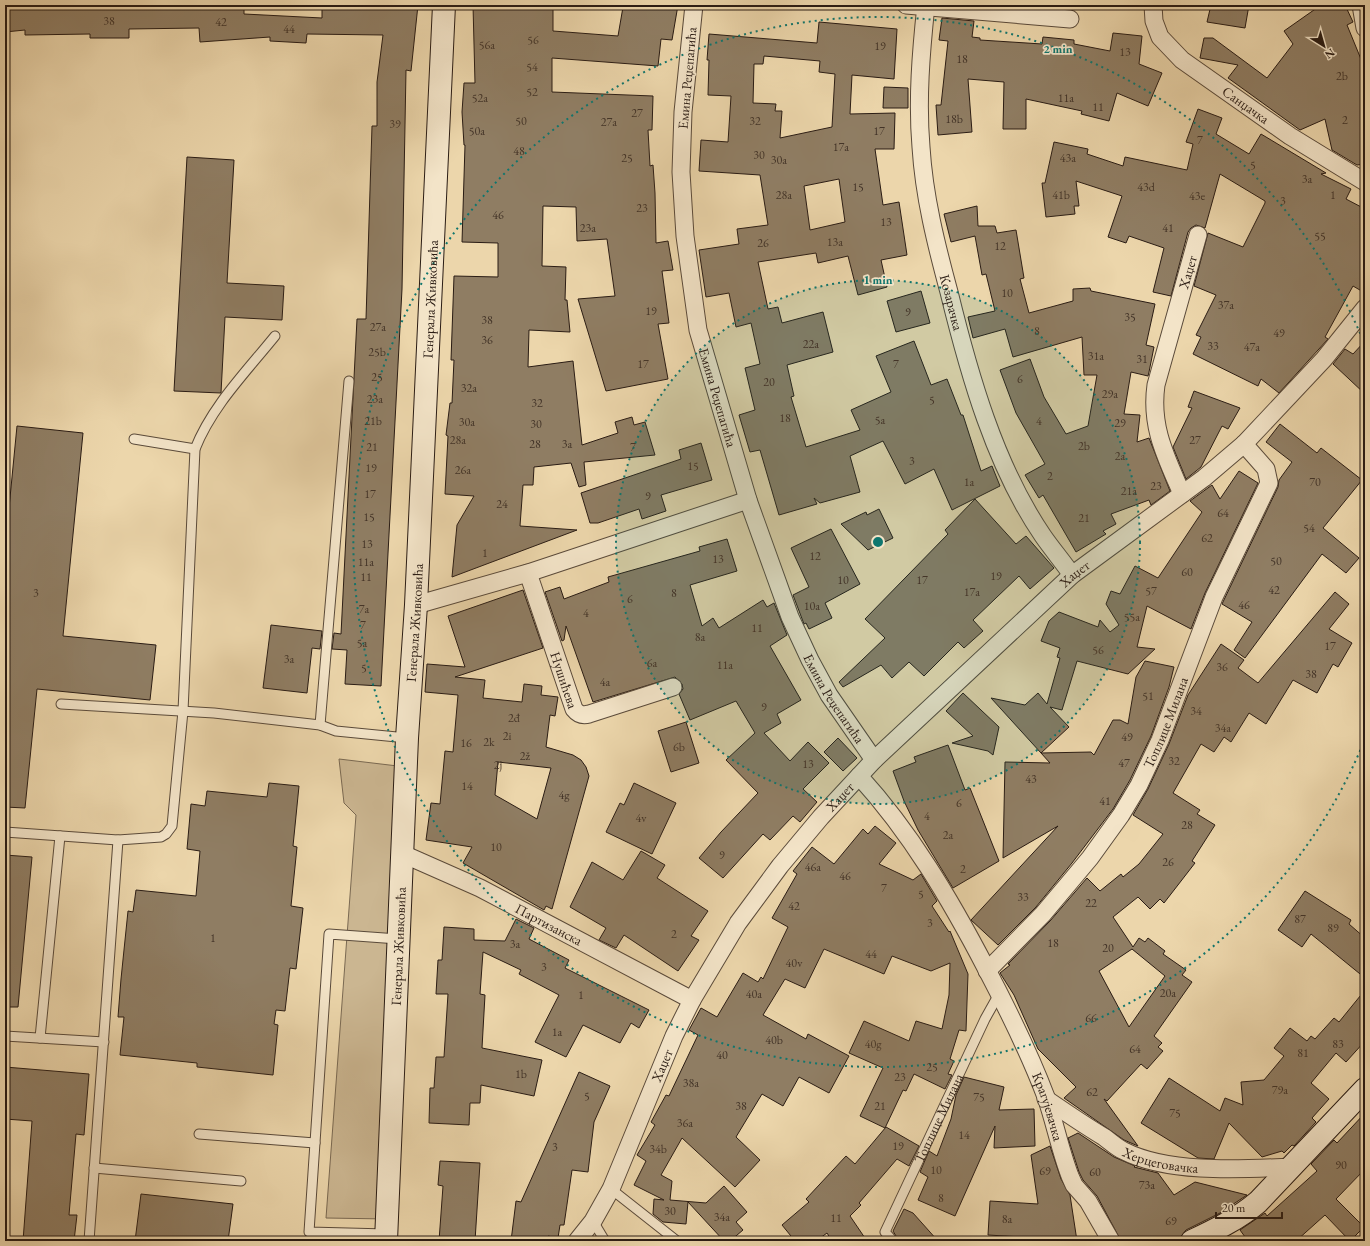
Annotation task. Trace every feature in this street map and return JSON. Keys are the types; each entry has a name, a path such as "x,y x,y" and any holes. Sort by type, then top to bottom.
{"street":[{"name":"Генерала Живковића","path":"386,1237 398,939 403,854 406,738 416,605 444,5"},
{"name":"Емина Реџепагића","path":"694,5 683,112 681,172 686,236 698,330 748,500 800,640 829,695 874,760"},
{"path":"906,5 1070,19"},
{"name":"Санџачка","path":"1153,5 1154,21 1160,37 1182,60 1290,136 1365,182"},
{"path":"1361,5 1365,28"},
{"name":"Козарачка","path":"926,6 919,108 921,147 929,210 958,327 975,390 1007,469 1028,511 1043,536 1072,575"},
{"name":"Хаџет","path":"1182,494 1159,439 1154,399 1156,385 1198,235"},
{"name":"Хаџет","path":"577,1241 593,1221 611,1189 674,1036 692,1000 756,897 817,822 874,760 1072,575 1182,494 1244,444 1363,318"},
{"name":"Топлице Милана","path":"987,970 1043,914 1090,858 1121,815 1150,762 1214,597 1269,483 1266,470 1244,444"},
{"path":"416,605 528,573 748,500"},
{"name":"Нушићева","path":"528,573 574,709 578,713 583,715 589,714 673,687"},
{"path":"859,776 910,838 961,922 987,970"},
{"name":"Партизанска","path":"403,854 480,888 692,1000"},
{"name":"Крагујевачка","path":"987,970 1013,1020 1046,1099 1074,1185 1088,1201 1111,1241"},
{"path":"1192,1241 1247,1212 1274,1187 1365,1089"},
{"name":"Херцеговачка","path":"1046,1099 1123,1151 1140,1158 1157,1162 1205,1167 1242,1169 1292,1167"}],"lane":[{"path":"5,832 118,840 161,837 166,834 172,826 183,711 195,449 202,432 215,411 275,336"},
{"path":"320,725 349,381"},
{"path":"134,439 195,449"},
{"path":"61,704 214,713 320,725 336,731 406,738"},
{"path":"40,1038 60,836"},
{"path":"89,1241 118,840"},
{"path":"386,1237 309,1232 329,934 398,939"},
{"name":"Топлице Милана","path":"893,1241 885,1232 985,1019 999,994"},
{"path":"5,1036 104,1042"},
{"path":"199,1134 315,1143"},
{"path":"94,1168 241,1181"},
{"path":"611,1189 676,1241"},
{"path":"593,1221 605,1241"}],"shaded area":[{"path":"339,759 406,767 388,1219 326,1218 356,815 344,803"}],"building":[{"path":"5,5 244,5 244,14 322,18 322,5 418,5 411,71 406,70 402,289 381,686 345,684 347,650 332,649 334,633 341,634 357,319 366,319 372,126 377,126 377,82 383,35 307,34 306,43 270,41 270,37 200,42 199,28 129,29 129,38 90,38 90,34 25,35 25,30 5,32"},
{"path":"473,5 553,5 553,31 618,36 623,7 633,8 634,5 678,5 672,40 661,39 658,66 552,58 552,92 653,96 652,130 648,130 650,166 653,165 655,193 656,243 668,241 673,270 662,271 669,323 658,324 668,379 606,391 578,299 615,296 607,239 577,241 576,207 543,206 542,266 566,267 565,300 567,300 570,332 529,330 528,367 573,361 582,445 618,433 615,422 632,417 634,425 645,422 655,455 584,462 586,485 579,487 571,463 534,467 533,485 523,485 520,526 577,530 452,577 457,525 474,496 445,494 448,436 446,435 450,403 452,403 454,360 451,360 454,276 498,277 498,243 462,242 465,145 462,112 464,83 475,83"},
{"path":"1211,5 1249,5 1245,28 1207,22"},
{"path":"1321,5 1345,5 1353,22 1347,25 1365,69 1365,164 1357,165 1332,150 1325,119 1300,130 1228,78 1238,65 1200,58 1204,38 1213,38 1267,78 1293,44 1284,31"},
{"path":"942,18 974,21 972,37 980,38 980,40 1042,44 1043,37 1074,40 1074,44 1110,51 1113,33 1142,36 1139,64 1162,73 1148,106 1117,93 1109,121 1081,114 1082,111 1026,99 1026,129 1003,129 1004,82 968,79 972,132 938,135 936,105 941,105 948,41 939,40"},
{"path":"819,22 897,29 894,79 852,75 850,114 895,113 894,149 875,149 883,205 899,202 907,255 881,260 887,287 858,295 848,256 818,263 816,253 758,262 768,309 778,307 782,323 823,312 833,352 787,365 794,396 791,397 806,447 860,430 851,410 891,392 876,356 914,341 931,385 947,379 961,415 963,415 981,471 992,466 1000,486 952,510 934,469 905,484 883,441 850,456 860,492 820,503 814,498 817,504 779,515 760,450 750,452 739,415 755,410 745,368 760,364 751,323 736,327 729,293 706,297 699,250 739,244 737,229 768,225 760,175 699,171 701,140 728,142 731,96 708,95 709,60 707,60 709,34 817,43","holes":["764,56 820,61 819,72 835,74 832,127 780,138 782,111 775,111 776,104 753,103 754,64 763,64","839,179 845,222 810,230 804,186"]},
{"path":"884,87 908,88 908,108 883,108"},
{"path":"1198,109 1222,118 1216,134 1249,154 1261,134 1326,173 1321,174 1351,189 1346,199 1365,209 1365,293 1353,286 1325,337 1328,339 1279,393 1261,379 1258,386 1193,354 1201,337 1196,335 1216,295 1194,286 1208,233 1243,247 1265,201 1220,174 1205,228 1196,225 1188,232 1171,296 1153,292 1164,248 1129,236 1126,243 1108,237 1122,196 1076,181 1079,206 1074,206 1075,214 1046,217 1042,183 1045,183 1054,142 1088,149 1087,154 1123,166 1125,157 1187,170 1193,144 1186,142"},
{"path":"187,157 234,160 227,283 284,286 282,320 225,317 221,393 174,391"},
{"path":"977,206 978,226 995,226 997,233 1016,230 1024,278 1020,279 1029,313 1073,301 1073,289 1090,288 1091,291 1155,304 1146,345 1154,347 1148,376 1131,372 1124,414 1140,415 1137,442 1149,438 1170,491 1151,505 1149,500 1111,514 1116,524 1103,531 1106,534 1076,552 1043,495 1039,498 1025,475 1045,464 1016,413 1000,370 1030,359 1044,397 1066,434 1088,426 1097,375 1084,375 1082,337 1013,357 1005,329 973,338 968,317 995,311 986,274 982,275 975,236 951,242 944,214"},
{"path":"921,291 930,323 896,332 887,301"},
{"path":"1365,341 1365,394 1333,364 1345,349 1353,354"},
{"path":"1194,391 1240,408 1228,429 1222,426 1201,467 1186,479 1173,447 1192,408 1188,407"},
{"path":"1280,424 1317,453 1321,448 1362,480 1323,528 1359,558 1346,573 1322,554 1245,658 1234,650 1252,622 1222,604 1278,487 1279,480 1292,462 1266,442"},
{"path":"17,426 83,433 63,636 156,645 150,700 37,689 25,808 5,807 5,549"},
{"path":"701,443 712,480 661,495 666,511 642,519 639,509 598,523 590,523 581,493 681,459 679,450"},
{"path":"1239,471 1258,483 1205,593 1191,629 1147,606 1137,647 1155,649 1128,674 1077,661 1062,710 1050,707 1069,727 1041,753 991,698 1025,705 1038,693 1047,704 1060,658 1057,657 1060,648 1041,641 1049,621 1059,612 1098,627 1100,620 1110,632 1119,625 1106,604 1111,591 1120,594 1135,566 1158,578 1202,512 1190,501 1212,485 1220,499"},
{"path":"975,499 1016,544 1026,536 1054,568 1030,589 1019,576 973,620 983,631 964,648 958,642 924,676 909,662 892,678 881,665 843,687 839,682 885,638 865,619 948,534 945,530"},
{"path":"879,509 893,538 868,550 841,524 866,512 867,515"},
{"path":"831,529 860,584 825,603 832,618 809,629 806,623 804,624 793,595 809,587 791,548"},
{"path":"727,539 737,571 690,585 702,626 713,618 719,628 763,600 767,607 774,603 787,635 770,646 801,700 777,714 781,723 764,733 790,761 808,742 829,763 803,789 817,802 800,822 793,816 770,840 763,834 723,878 699,858 758,793 726,760 755,733 736,701 690,720 679,694 683,689 682,684 675,677 593,702 566,626 564,640 562,641 545,592 560,587 564,599 609,582 608,577 700,551 699,547"},
{"path":"523,590 543,648 455,677 485,680 483,698 522,702 524,684 542,686 541,695 558,697 555,716 550,715 546,747 573,755 581,760 586,767 589,776 552,909 546,906 544,910 463,863 472,847 426,840 431,803 440,804 445,751 453,752 458,695 425,692 427,664 465,667 448,616","holes":["498,762 551,768 537,819 495,795"]},
{"path":"1335,592 1349,604 1329,629 1352,643 1338,667 1333,664 1317,693 1293,680 1266,724 1249,713 1231,742 1224,737 1214,752 1201,744 1173,793 1200,810 1197,814 1215,825 1192,861 1195,863 1164,903 1160,899 1150,909 1138,897 1113,917 1133,947 1139,938 1145,942 1148,938 1165,951 1163,954 1186,970 1182,975 1192,982 1154,1036 1162,1043 1158,1047 1163,1051 1147,1069 1141,1064 1107,1101 1104,1099 1138,1146 1124,1140 1064,1098 1076,1087 1038,1049 1014,995 1000,973 1010,965 1008,964 1050,921 1087,878 1100,891 1121,874 1123,877 1139,864 1163,834 1133,815 1148,789 1169,744 1188,695 1221,644 1244,660 1238,668 1258,683","holes":["1132,949 1165,976 1129,1027 1099,971"]},
{"path":"271,625 322,631 320,649 312,648 307,693 263,688"},
{"path":"1145,661 1174,667 1169,687 1151,736 1130,780 1113,809 1072,863 1036,907 998,945 971,920 1058,826 1003,858 1005,762 1050,763 1041,753 1091,752 1094,755 1113,720 1120,720 1128,724 1136,677"},
{"path":"963,693 999,727 993,755 988,751 952,743 973,736 946,711"},
{"path":"686,722 699,763 671,772 658,731"},
{"path":"838,738 857,758 843,771 824,752"},
{"path":"948,745 965,790 970,788 999,861 953,888 918,830 904,801 893,771 916,762 914,757"},
{"path":"269,783 299,786 293,846 297,847 291,906 303,908 296,969 290,968 285,1011 276,1010 274,1024 278,1025 273,1075 197,1067 197,1063 120,1055 124,1017 118,1017 121,979 128,911 133,912 136,890 196,896 200,851 187,849 191,804 205,806 207,791 267,797"},
{"path":"634,783 676,803 652,854 606,832 620,803 624,805"},
{"path":"875,826 896,843 879,864 913,880 921,874 937,901 932,906 949,932 950,931 968,974 966,1031 959,1030 950,1059 954,1061 948,1074 952,1075 945,1089 914,1074 906,1091 903,1090 885,1128 860,1116 883,1068 849,1053 864,1021 909,1041 916,1021 942,1029 949,995 950,963 931,971 892,956 884,974 824,949 805,988 785,979 763,1015 806,1039 808,1034 849,1056 829,1093 799,1077 783,1106 762,1094 736,1137 760,1160 735,1187 682,1138 661,1175 672,1181 670,1200 706,1203 724,1186 747,1212 736,1222 743,1230 730,1241 724,1241 688,1202 686,1224 663,1222 653,1214 654,1199 664,1200 634,1185 646,1161 637,1155 655,1125 651,1122 666,1095 669,1096 698,1035 689,1030 701,1008 717,1017 743,973 758,982 761,977 763,979 788,927 772,918 797,874 793,871 812,847 834,864 863,829 868,834"},
{"path":"641,851 665,865 657,878 708,911 691,936 699,940 678,971 624,935 616,948 599,940 606,928 570,907 592,862 623,880"},
{"path":"5,855 32,857 18,1007 5,1007"},
{"path":"1305,891 1351,920 1349,924 1365,938 1365,978 1311,934 1302,947 1278,930"},
{"path":"516,919 534,928 529,939 569,960 565,968 649,1010 639,1028 631,1023 620,1043 583,1025 566,1057 535,1042 559,995 519,974 521,970 483,952 480,994 485,995 482,1048 542,1060 534,1096 481,1085 480,1103 470,1103 469,1125 429,1123 430,1088 434,1088 436,1057 444,1057 448,994 436,994 438,960 442,960 444,927 474,929 474,940 505,941"},
{"path":"1365,990 1365,1041 1346,1062 1336,1053 1311,1083 1329,1099 1312,1118 1316,1122 1294,1146 1292,1145 1284,1153 1282,1151 1262,1157 1229,1123 1214,1159 1198,1158 1141,1123 1169,1078 1220,1111 1225,1098 1243,1105 1241,1082 1264,1080 1284,1056 1274,1048 1290,1028 1307,1041 1311,1036 1315,1039 1334,1018 1339,1022"},
{"path":"5,1067 89,1074 84,1135 76,1134 69,1215 77,1215 74,1241 23,1241 32,1121 5,1119"},
{"path":"579,1072 610,1086 594,1122 588,1172 572,1170 564,1225 560,1225 558,1238 548,1236 547,1241 511,1241 516,1201 521,1202"},
{"path":"964,1077 1004,1087 999,1110 1034,1109 1035,1146 994,1148 995,1126 955,1216 918,1200 928,1177 920,1172 929,1151 937,1156 951,1119 956,1095"},
{"path":"1365,1113 1365,1169 1336,1199 1364,1227 1350,1241 1325,1215 1296,1241 1248,1241 1240,1230 1265,1213 1267,1216 1317,1171 1311,1164 1334,1140 1337,1143"},
{"path":"886,1127 919,1146 909,1166 897,1159 859,1203 861,1205 850,1216 867,1241 832,1241 827,1233 816,1241 795,1241 782,1225 809,1202 806,1199 846,1156 855,1164"},
{"path":"1078,1133 1114,1157 1135,1166 1134,1167 1158,1173 1174,1195 1195,1182 1247,1195 1220,1213 1186,1230 1180,1238 1175,1241 1121,1241 1097,1196 1083,1180 1079,1172 1068,1138"},
{"path":"1050,1146 1061,1179 1070,1195 1077,1241 1039,1241 1038,1238 988,1235 990,1201 1038,1204 1031,1155"},
{"path":"440,1161 480,1163 475,1241 439,1241 443,1186 438,1185"},
{"path":"141,1194 233,1204 228,1241 135,1241"},
{"path":"904,1209 913,1213 938,1241 899,1241 893,1231"}]}
